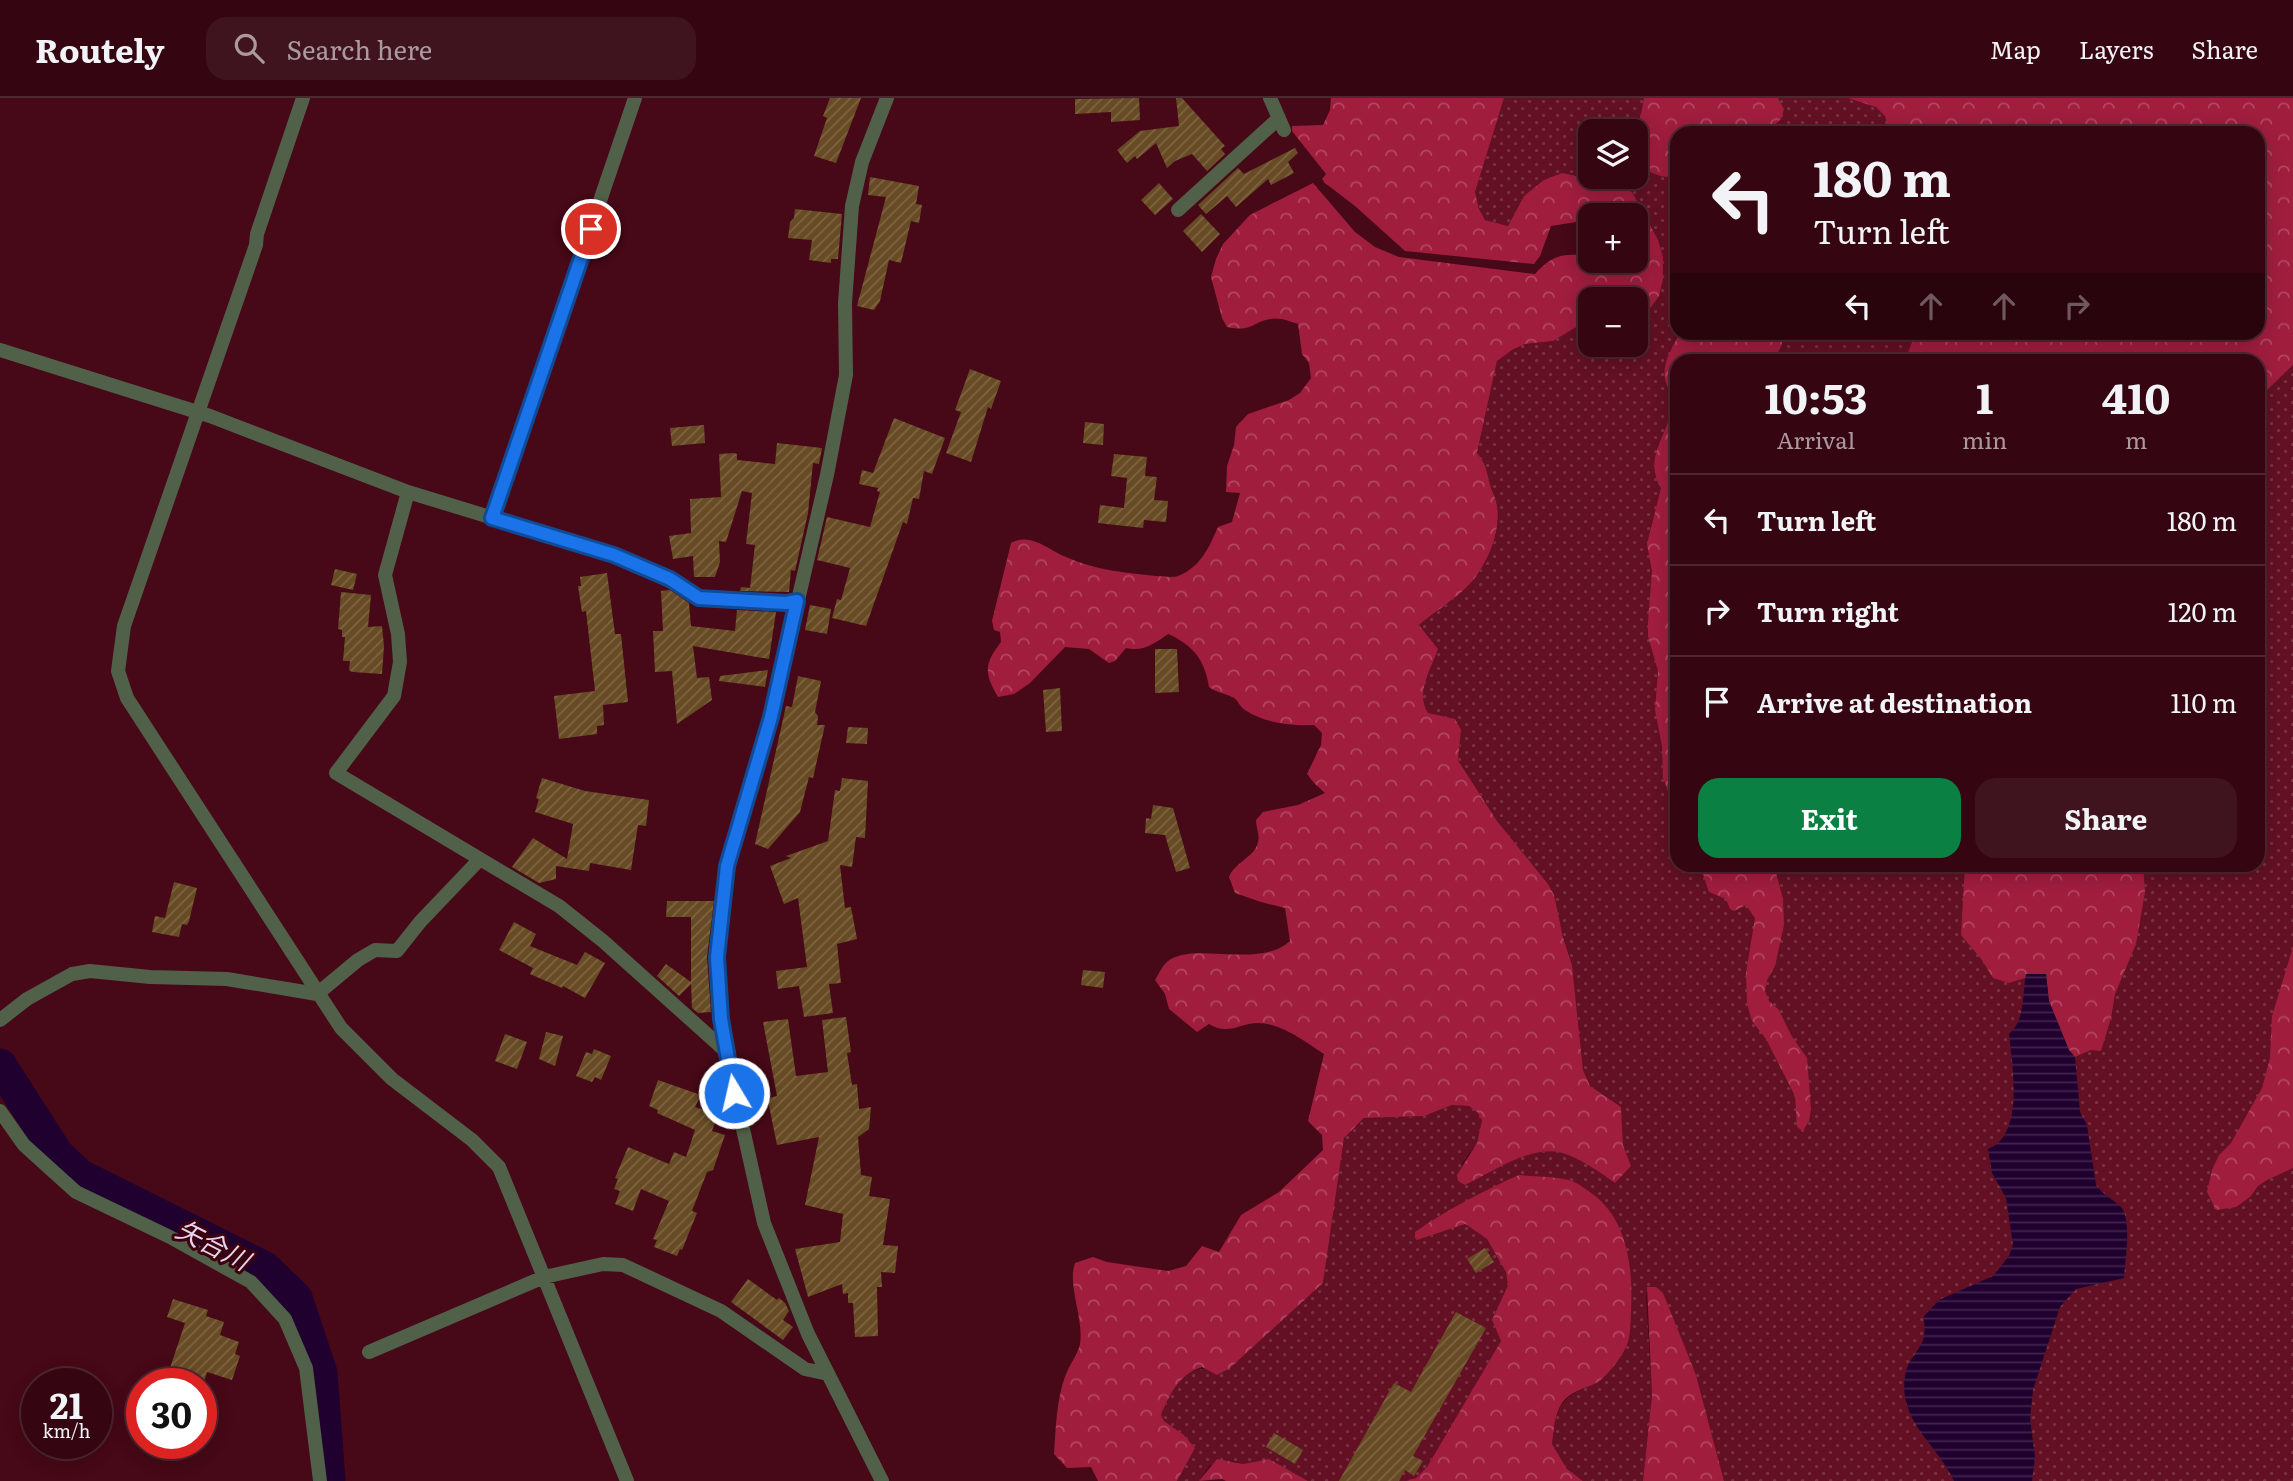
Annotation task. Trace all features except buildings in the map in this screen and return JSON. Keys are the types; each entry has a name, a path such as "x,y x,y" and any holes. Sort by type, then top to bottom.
{"street":[{"path":"303,98 257,234 256,245 124,626 118,671 127,698 341,1028 393,1079 472,1140 499,1167 626,1481"},
{"path":"492,518 635,98"},
{"path":"882,1481 808,1334 764,1223 734,1093 721,1019 717,957 727,866 771,717 827,475 846,375 845,303 852,206 862,162 887,98"},
{"path":"1178,210 1281,124 1270,98"},
{"path":"0,349 197,412 408,492 614,555 670,579 699,598 786,603 797,601"},
{"path":"408,492 385,575 398,634 400,662 394,696 336,772 559,906 729,1054"},
{"path":"0,1020 27,999 72,974 90,971 149,977 227,979 317,994 358,960 375,950 397,951 420,922 480,859"},
{"path":"0,1111 24,1145 76,1192 170,1237 251,1282 285,1319 306,1368 320,1481"},
{"path":"369,1352 544,1277 603,1264 623,1265 720,1311 805,1369 828,1374"}],"shaded area":[{"path":"1504,98 2293,98 2293,1481 1724,1481 1696,1375 1656,1287 1648,1287 1646,1296 1652,1395 1643,1481 1583,1481 1567,1469 1552,1444 1558,1411 1567,1399 1583,1389 1573,1181 1418,1240 1464,1224 1487,1239 1506,1271 1508,1284 1492,1320 1501,1341 1427,1467 1416,1478 1406,1481 1308,1481 1269,1459 1243,1464 1233,1461 1210,1465 1199,1481 1177,1481 1195,1448 1184,1435 1164,1421 1161,1415 1173,1390 1185,1375 1193,1371 1230,1368 1323,1283 1344,1138 1365,1118 1424,1116 1452,1105 1469,1106 1482,1120 1477,1143 1462,1163 1465,1185 1521,1157 1545,1152 1571,1156 1615,1183 1631,1166 1623,1145 1621,1107 1590,1086 1583,1070 1572,965 1548,884 1497,821 1458,759 1461,731 1434,718 1423,705 1425,680 1438,649 1419,625 1458,596 1477,575 1493,546 1498,524 1497,503 1486,469 1477,454 1497,361 1525,344 1553,341 1578,326 1578,357 1648,357 1648,203 1636,203 1620,189 1648,189 1648,119 1578,119 1578,176 1524,196 1508,226 1485,220 1475,192"},
{"path":"2026,974 2046,974 2049,1001 2069,1050 2075,1057 2080,1112 2087,1125 2096,1185 2121,1207 2126,1221 2124,1278 2076,1289 2060,1307 2033,1390 2030,1418 2035,1457 2032,1481 1954,1481 1906,1404 1906,1371 1924,1337 1924,1316 1939,1300 1993,1276 2009,1256 2013,1245 2006,1198 1992,1173 1988,1149 2000,1141 2012,1115 2014,1098 2009,1034 2021,1014"}],"green space":[{"path":"1331,98 1504,98 1475,192 1485,220 1508,226 1524,196 1544,180 1562,173 1578,176 1578,189 1626,189 1632,192 1638,203 1578,203 1578,222 1551,226 1540,256 1534,264 1405,251 1325,183 1322,179 1326,174 1292,131 1292,126 1323,125 1330,110"},
{"path":"1644,98 1778,98 1784,109 1781,119 1774,126 1670,126 1670,176 1648,170 1648,119 1639,119"},
{"path":"1848,98 2293,98 2293,365 2265,392 2265,354 1907,354 1913,340 2265,340 2265,126 1888,126 1885,116 1876,107"},
{"path":"1313,183 1355,232 1375,247 1399,257 1535,274 1555,258 1578,255 1578,273 1648,273 1648,222 1663,257 1663,279 1659,296 1648,311 1648,287 1578,287 1578,326 1553,341 1525,344 1497,361 1477,453 1486,468 1496,503 1496,535 1477,575 1458,595 1419,625 1438,649 1428,673 1423,697 1428,713 1455,719 1461,730 1458,760 1497,821 1554,895 1572,965 1583,1070 1590,1086 1621,1107 1623,1145 1631,1166 1615,1183 1571,1156 1545,1152 1521,1157 1465,1185 1458,1181 1457,1175 1477,1143 1482,1120 1469,1106 1452,1105 1424,1116 1364,1118 1344,1138 1323,1283 1230,1368 1217,1375 1202,1367 1187,1374 1176,1386 1161,1415 1164,1421 1184,1435 1195,1448 1177,1481 1098,1481 1091,1467 1067,1468 1054,1454 1060,1394 1080,1344 1080,1323 1073,1281 1075,1263 1093,1257 1107,1262 1168,1271 1186,1266 1202,1246 1219,1252 1241,1215 1279,1192 1323,1150 1322,1135 1308,1121 1324,1054 1293,1034 1267,1024 1222,1029 1209,1024 1197,1032 1169,1009 1165,994 1155,980 1165,964 1178,956 1261,953 1277,949 1290,941 1285,908 1235,893 1229,877 1256,847 1259,837 1256,820 1263,812 1298,805 1325,793 1307,774 1321,745 1322,733 1314,725 1269,721 1243,709 1234,698 1209,687 1196,654 1168,634 1144,648 1126,648 1115,661 1109,663 1089,649 1065,647 1030,683 1014,694 998,697 988,675 991,656 1001,642 1000,632 994,630 992,621 1011,543 1018,540 1032,541 1066,557 1099,568 1173,577 1193,567 1203,556 1218,527 1232,522 1240,493 1226,492 1227,466 1236,427 1248,414 1289,400 1300,393 1311,378 1309,363 1302,354 1298,324 1273,319 1247,328 1235,328 1227,327 1222,318 1211,277 1223,244 1250,215"},
{"path":"1676,340 1782,340 1777,354 1670,354 1670,391 1664,373 1669,355"},
{"path":"1670,415 1670,796 1663,778 1662,746 1655,710 1658,671 1648,636 1652,571 1647,544 1661,488 1654,465"},
{"path":"1702,872 1776,872 1783,899 1784,925 1775,966 1767,980 1765,991 1807,1058 1811,1109 1809,1121 1803,1131 1797,1127 1795,1096 1766,1039 1752,1021 1747,1004 1746,973 1755,918 1746,905 1734,911 1730,909 1726,899 1709,892"},
{"path":"1965,872 2144,872 2145,892 2136,944 2115,994 2101,1051 2091,1050 2075,1057 2069,1050 2049,1001 2046,974 2026,974 2025,978 2009,983 1993,978 1961,935"},
{"path":"2293,947 2293,1168 2258,1186 2250,1197 2236,1207 2216,1210 2207,1192 2212,1170 2219,1155 2231,1143 2262,1088 2270,1058 2272,1016"},
{"path":"1519,1175 1559,1178 1581,1186 1603,1203 1613,1216 1626,1246 1631,1280 1630,1331 1627,1345 1602,1379 1565,1399 1555,1423 1552,1444 1567,1469 1583,1481 1406,1481 1416,1478 1427,1467 1501,1341 1492,1320 1508,1285 1506,1272 1487,1239 1465,1224 1417,1240 1415,1232 1466,1201"},
{"path":"1647,1287 1656,1287 1663,1293 1696,1375 1724,1481 1643,1481 1652,1395"},
{"path":"1217,1459 1243,1464 1269,1459 1308,1481 1199,1481"}],"waterway":[{"name":"矢合川","path":"0,1065 57,1154 79,1175 265,1268 296,1298 321,1373 329,1481"}],"route":[{"path":"591,229 492,518 614,555 670,579 699,598 786,603 797,601 771,717 727,866 717,957 721,1019 734,1093"}]}
